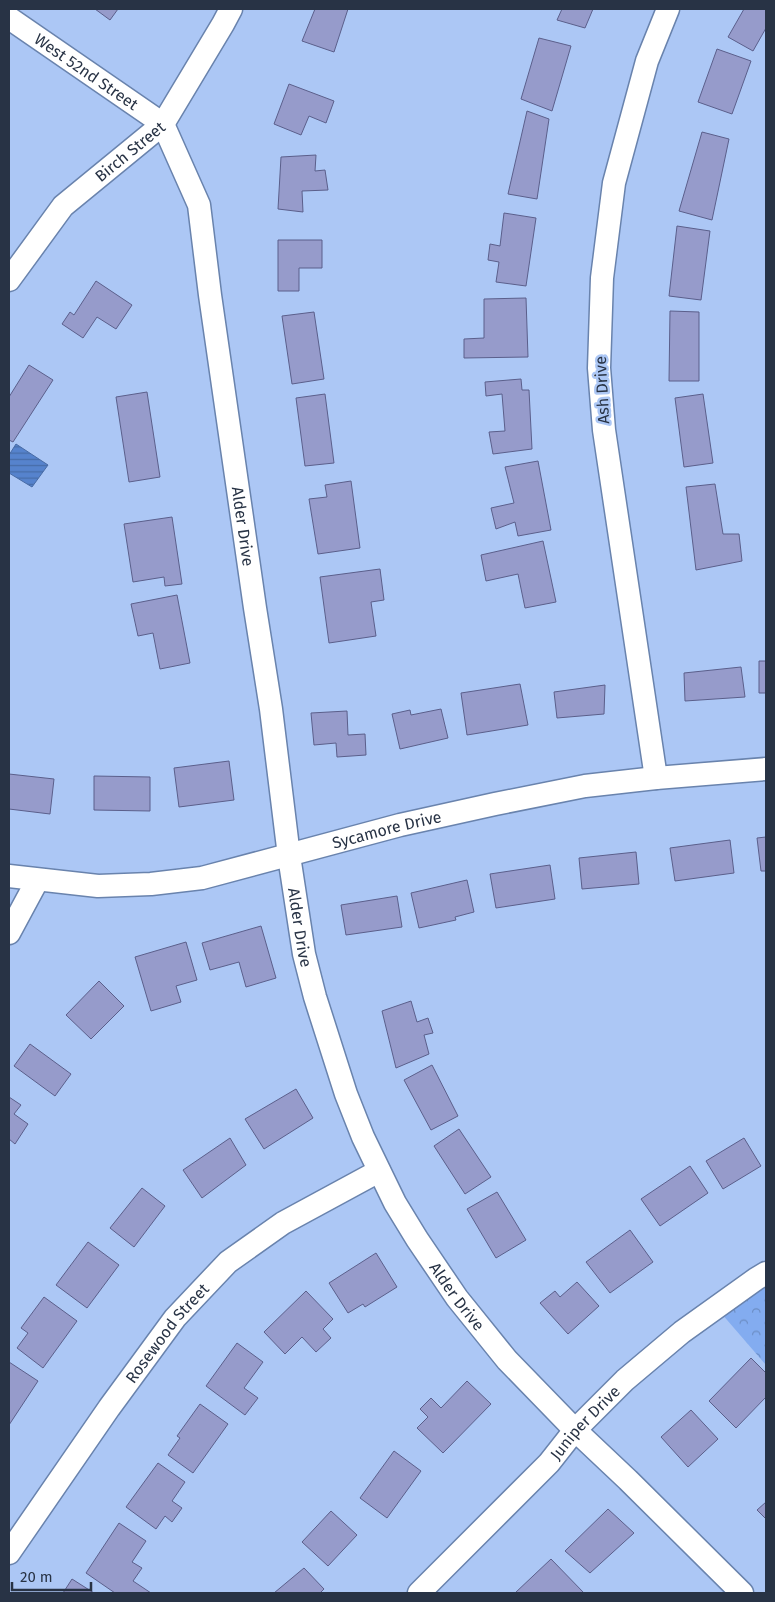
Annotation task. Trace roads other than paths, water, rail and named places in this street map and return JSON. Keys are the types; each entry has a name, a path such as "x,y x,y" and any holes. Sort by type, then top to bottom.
{"street":[{"name":"Birch Street","path":"9,280 62,206 163,124 224,24 231,9"},
{"name":"Ash Drive","path":"656,778 604,430 599,368 602,278 614,183 647,60 668,9"},
{"name":"West 52nd Street","path":"9,18 163,124"},
{"name":"Alder Drive","path":"163,124 199,205 304,954 314,998 346,1094 363,1137 395,1203 416,1239 457,1298 507,1360 742,1593"},
{"name":"Sycamore Drive","path":"9,876 37,881 98,886 151,884 202,878 290,856 400,825 585,786 766,769"},
{"path":"9,933 37,881"},
{"name":"Rosewood Street","path":"9,1553 109,1408 175,1318 228,1262 283,1223 379,1170"},
{"name":"Juniper Drive","path":"419,1593 549,1462 576,1430 625,1380 682,1332 766,1273"}]}
